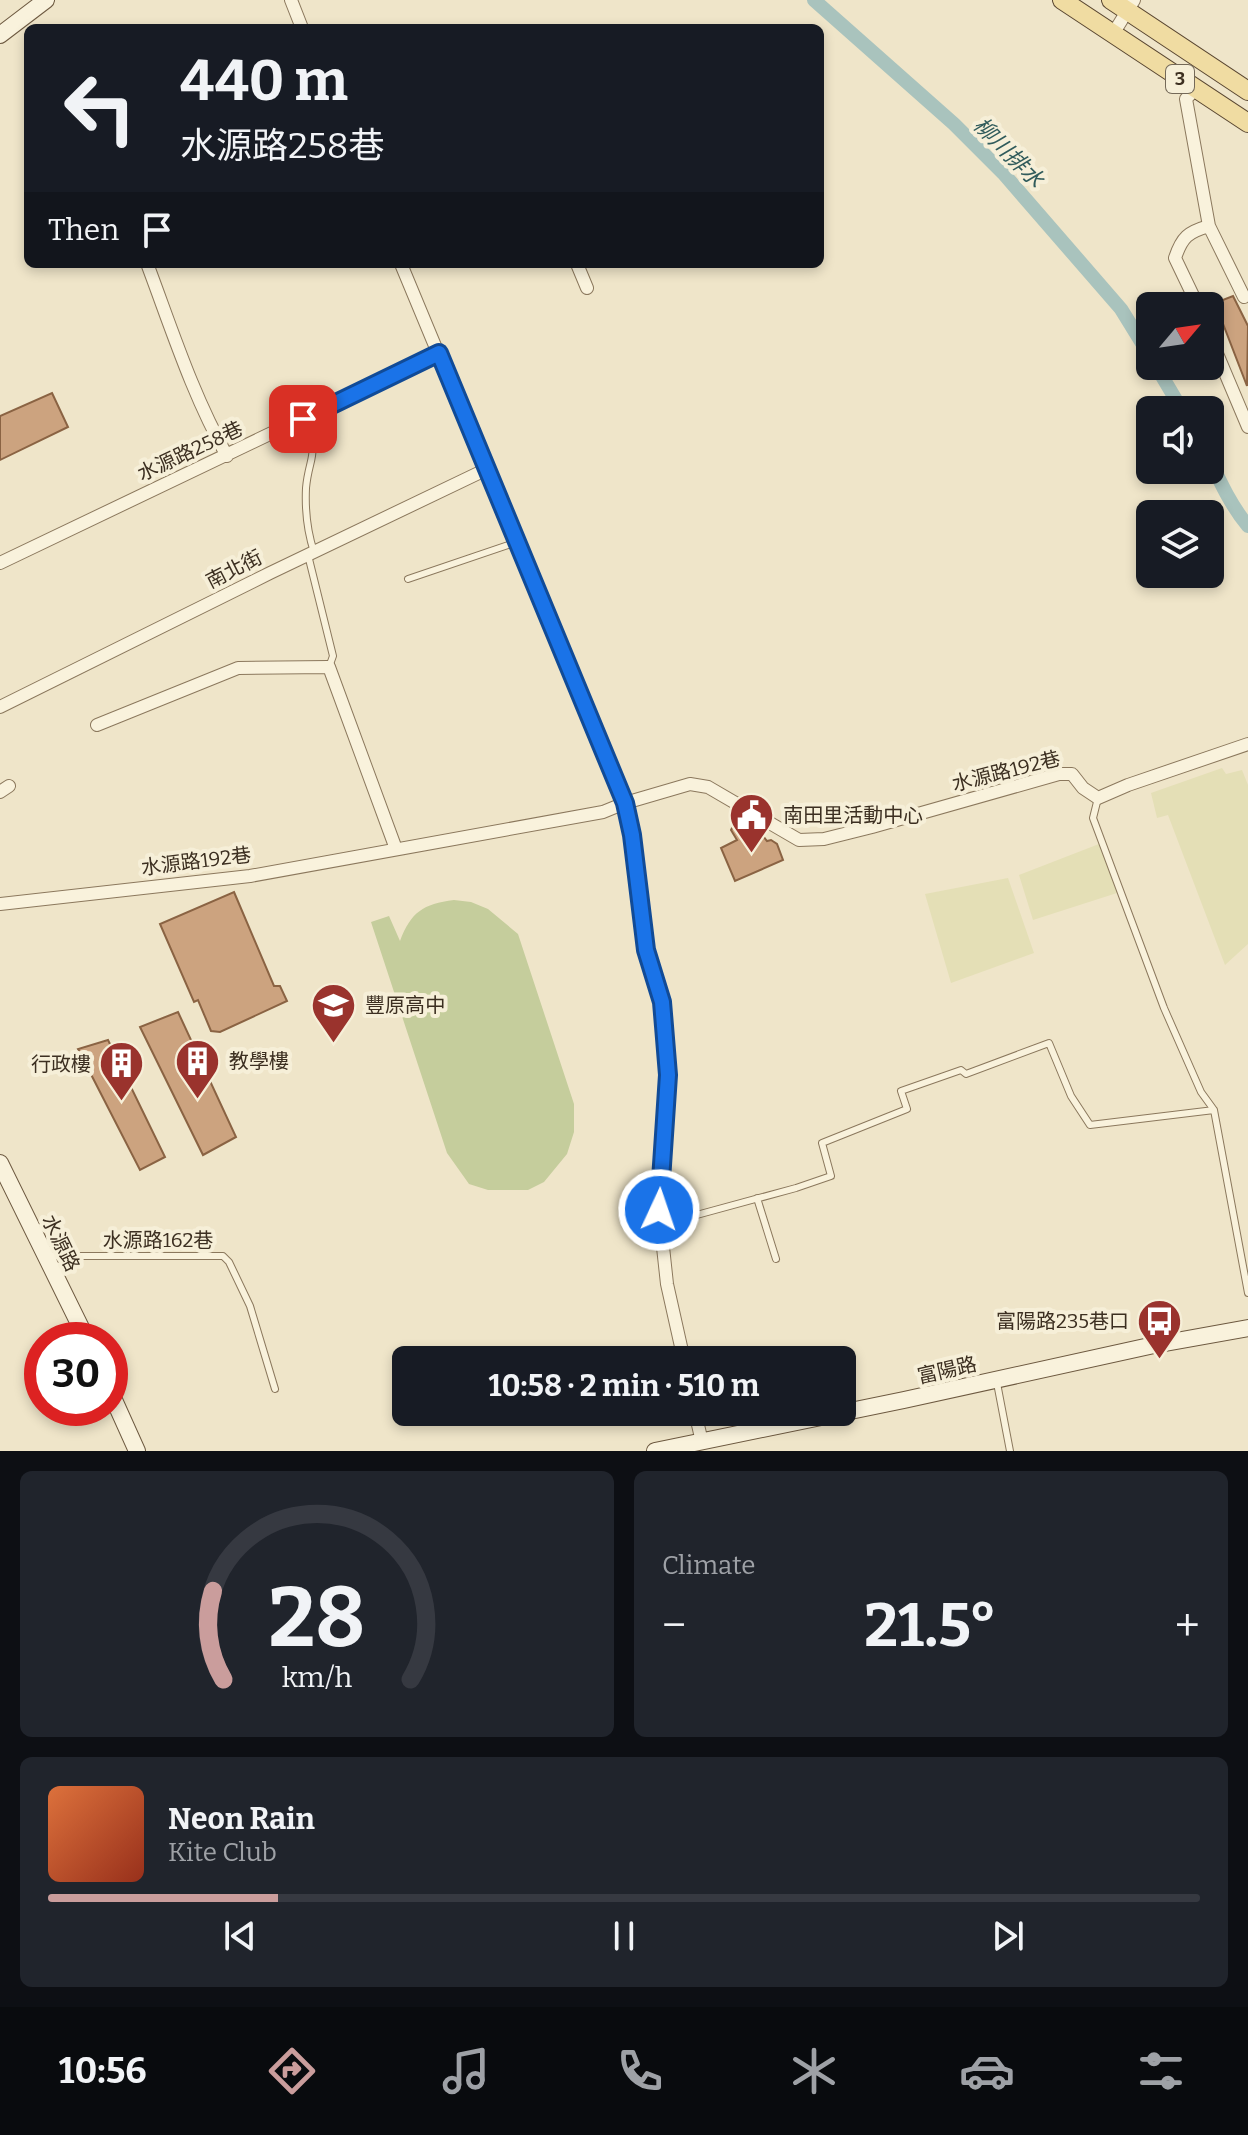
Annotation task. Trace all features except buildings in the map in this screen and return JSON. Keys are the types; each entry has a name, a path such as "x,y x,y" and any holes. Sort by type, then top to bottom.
{"main road":[{"name":"3","path":"1062,0 1248,123"},
{"name":"3","path":"1124,3 1248,91"}],"street":[{"path":"0,35 46,0"},
{"path":"291,0 300,24"},
{"path":"1113,34 1124,3"},
{"path":"1195,89 1186,99 1209,226 1244,297"},
{"path":"1191,292 1175,258 1181,242 1194,231 1209,226"},
{"path":"149,268 194,387 227,456"},
{"path":"403,268 625,803 632,835 646,950 662,1002 668,1075 659,1194 660,1225 667,1284 681,1346"},
{"path":"579,268 587,288"},
{"name":"水源路258巷","path":"0,563 439,353"},
{"path":"1224,370 1248,427"},
{"name":"南北街","path":"0,707 487,469"},
{"path":"97,725 238,668 329,667 396,849"},
{"path":"1098,798 1248,744"},
{"name":"水源路192巷","path":"0,904 250,876 603,812 690,784 708,787 799,840 824,839 872,827 1059,774 1072,774 1083,788 1098,798"},
{"name":"水源路","path":"0,1163 4,1181 78,1322"},
{"name":"富陽路","path":"655,1451 1154,1345 1248,1328"},
{"path":"125,1426 135,1451"},
{"path":"698,1426 702,1442"}],"lane":[{"path":"303,419 314,448 306,486 308,534 333,656 329,667"},
{"path":"408,579 517,542"},
{"path":"1098,798 1093,818 1164,1008 1201,1092 1214,1110 1248,1293"},
{"path":"660,1225 831,1176 822,1143 907,1109 901,1091 961,1070 966,1074 1049,1043 1071,1096 1090,1125 1214,1110"},
{"path":"757,1198 776,1259"},
{"name":"水源路162巷","path":"45,1256 223,1256 229,1262 250,1306 275,1389"},
{"path":"996,1379 1010,1451"}],"shaded area":[{"path":"1222,768 1226,774 1242,770 1248,785 1248,944 1225,965 1168,815 1157,818 1151,793"},
{"path":"1099,844 1117,893 1033,920 1019,875"},
{"path":"1008,878 1034,953 951,983 925,894"}],"green space":[{"path":"454,900 471,902 488,909 518,934 574,1104 574,1132 567,1154 544,1182 528,1190 488,1190 469,1184 447,1153 371,922 389,916 400,941 409,923 420,911"}],"waterway":[{"name":"柳川排水","path":"814,0 954,124 1003,173 1121,309 1136,333"},
{"name":"柳川排水","path":"1164,380 1174,396"},
{"name":"柳川排水","path":"1222,484 1248,526"}],"place":[{"name":"南田里活動中心","path":"752,854"},
{"name":"豐原高中","path":"334,1044"},
{"name":"教學樓","path":"198,1100"},
{"name":"行政樓","path":"122,1103"},
{"name":"富陽路235巷口","path":"1160,1360"}],"route":[{"path":"303,419 439,353 625,803 632,835 646,950 662,1002 668,1075 659,1210"}]}
